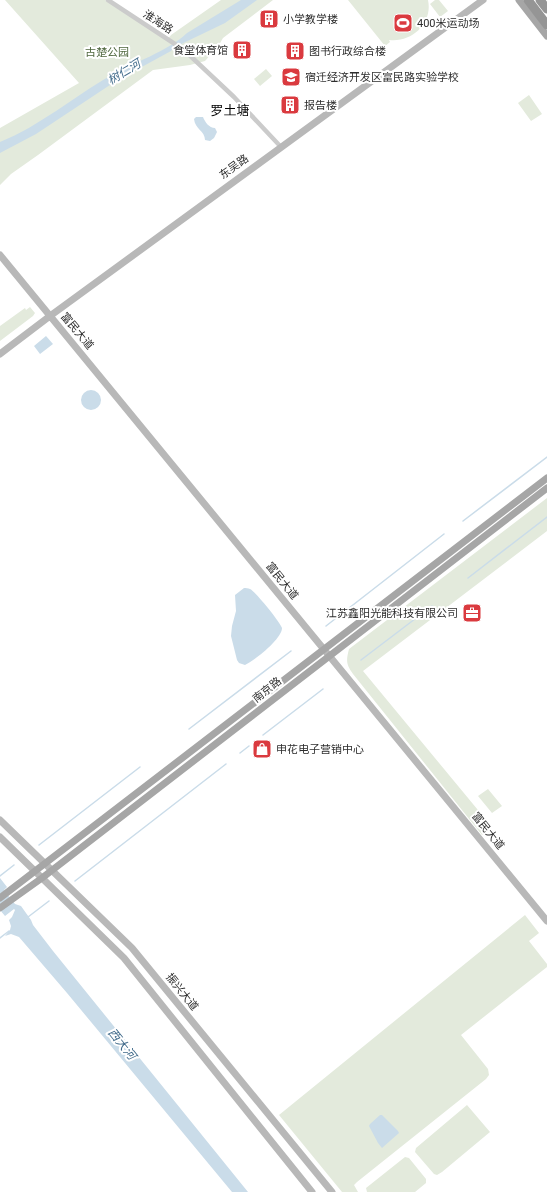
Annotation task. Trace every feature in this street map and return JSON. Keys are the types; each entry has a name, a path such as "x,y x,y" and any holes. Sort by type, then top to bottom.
{"highway":[{"path":"528,0 547,25"},
{"path":"540,0 547,9"}],"main road":[{"path":"519,0 547,36"},
{"name":"南京路","path":"0,908 42,878 547,478"},
{"name":"南京路","path":"0,898 547,488"}],"street":[{"name":"淮海路","path":"108,0 184,50 234,97 281,147"},
{"name":"东吴路","path":"0,354 483,0"},
{"name":"富民大道","path":"0,255 547,921"},
{"name":"振兴大道","path":"0,820 132,948 332,1192"},
{"path":"0,837 124,958 312,1192"}],"green space":[{"name":"古楚公园","path":"5,0 105,0 167,40 171,35 221,0 273,0 223,38 205,61 190,65 153,70 11,174 0,185 0,128 79,83"},
{"name":"400米运动场","path":"348,0 428,0 429,8 424,24 419,30 406,38 389,40 390,42 385,46"},
{"path":"435,0 439,0 448,11 440,17 430,4"},
{"path":"266,69 272,76 260,86 254,79"},
{"path":"529,95 542,114 531,121 518,103"},
{"path":"30,307 35,313 33,316 0,341 0,326 25,308 26,310"},
{"path":"547,498 547,531 363,671 492,827 482,835 353,674 348,665 348,653 349,649"},
{"path":"488,789 502,806 492,813 478,796"},
{"path":"525,915 539,933 529,941 547,964 547,967 461,1035 488,1069 489,1075 486,1079 357,1182 354,1185 358,1192 342,1192 279,1115"},
{"path":"467,1105 490,1132 442,1172 437,1175 434,1174 415,1152 416,1148"},
{"path":"405,1157 409,1158 426,1179 426,1183 415,1192 367,1192 366,1188"}],"water":[{"name":"树仁河","path":"241,0 257,0 225,23 173,48 171,51 116,81 36,134 0,153 0,142 43,120 110,76 170,46 187,33"},
{"path":"196,117 203,117 209,126 215,128 217,132 214,138 210,141 205,140 205,137 196,125 194,119"},
{"path":"46,336 53,344 40,354 34,346"},
{"path":"91,390 98,393 101,400 98,407 91,410 84,407 81,400 84,393"},
{"path":"244,588 250,589 257,595 273,614 282,628 281,633 273,643 255,659 245,665 239,663 237,660 231,636 236,611 235,595"},
{"name":"西大河","path":"0,878 7,887 4,890 15,904 21,906 33,925 53,951 248,1192 232,1192 19,937 11,934 5,936 10,930 11,926 9,920 15,910 14,909 5,916 0,910"},
{"path":"380,1115 382,1115 399,1133 382,1148 369,1126"}],"waterway":[{"path":"463,521 547,457"},
{"path":"468,578 547,517"},
{"path":"326,626 444,534"},
{"path":"361,660 432,606"},
{"path":"189,729 291,651"},
{"path":"263,735 323,689"},
{"path":"240,753 249,746"},
{"path":"75,881 226,764"},
{"path":"39,845 140,767"},
{"path":"0,876 14,865"},
{"path":"28,917 49,901"},
{"path":"0,938 9,931"}],"place":[{"name":"小学教学楼","path":"269,19"},
{"name":"400米运动场","path":"403,23"},
{"name":"食堂体育馆","path":"242,50"},
{"name":"图书行政综合楼","path":"295,51"},
{"name":"宿迁经济开发区富民路实验学校","path":"291,77"},
{"name":"报告楼","path":"290,105"},
{"name":"江苏鑫阳光能科技有限公司","path":"472,613"},
{"name":"申花电子营销中心","path":"262,749"}],"district":[{"name":"罗土塘","path":"230,110"}]}
